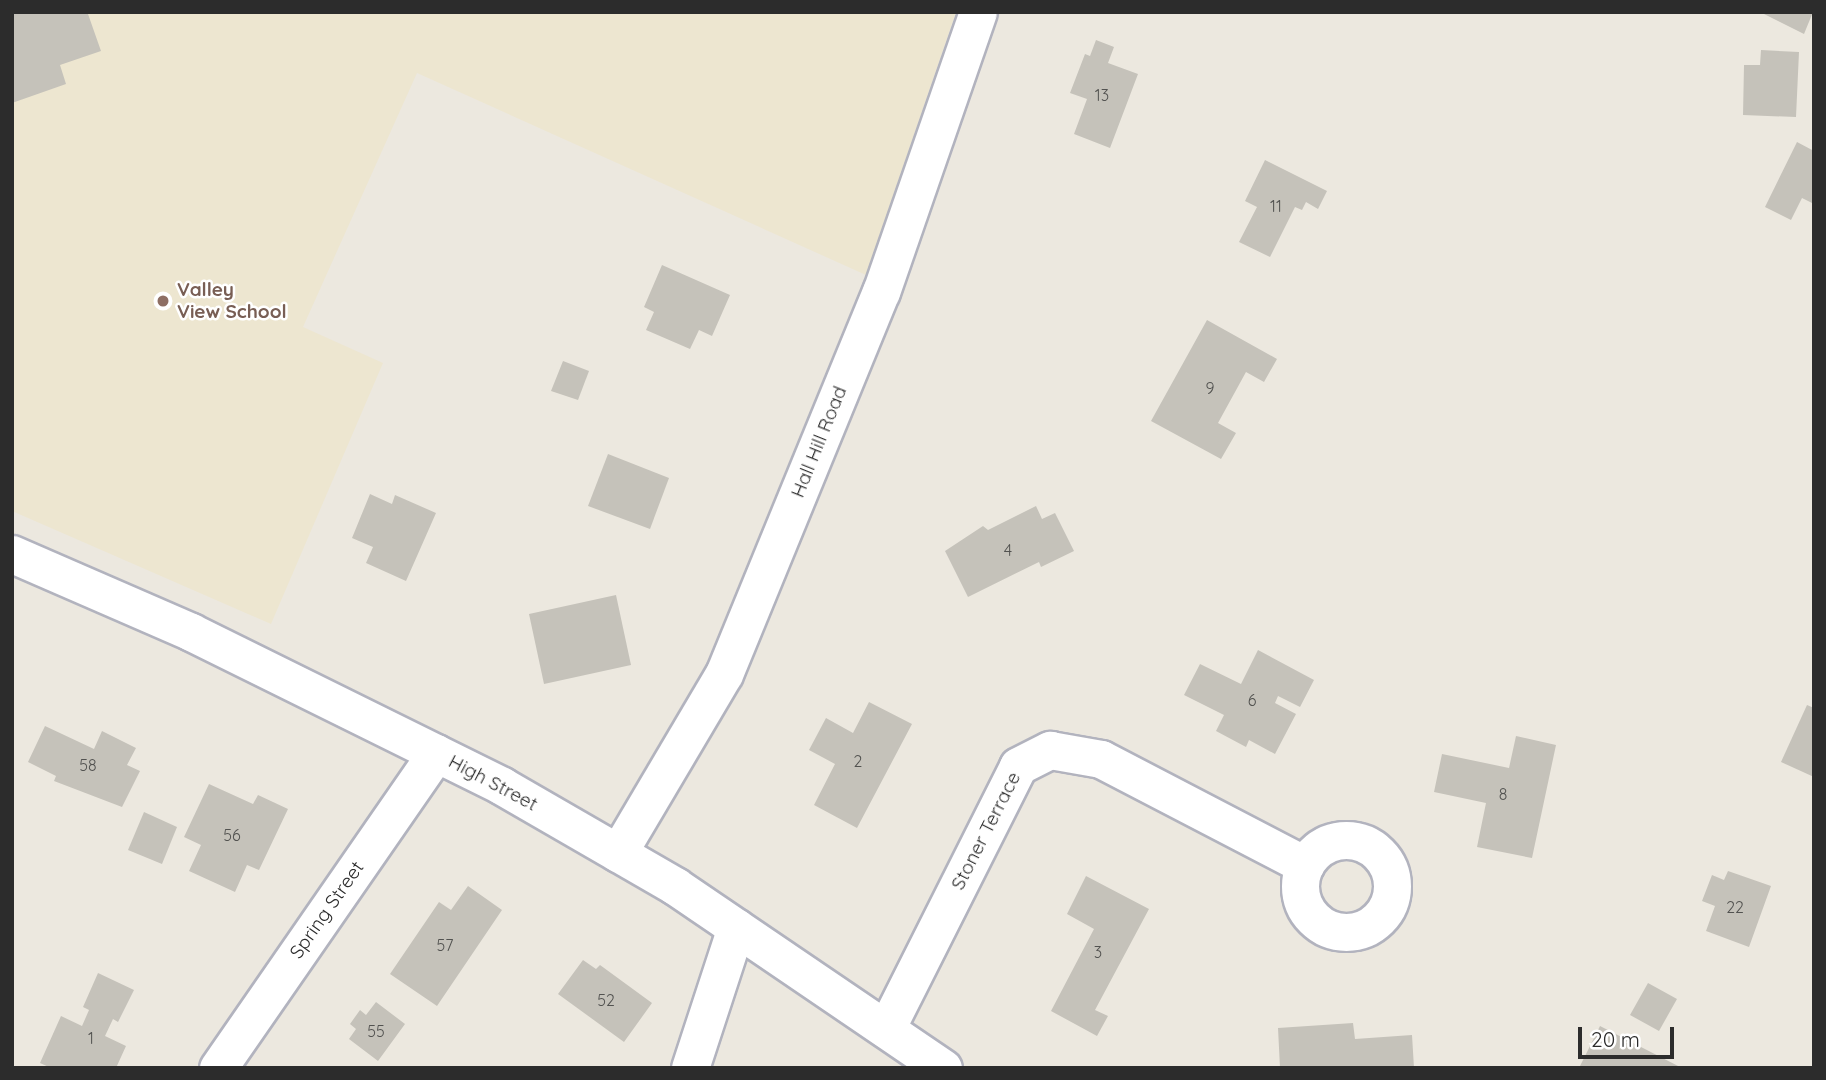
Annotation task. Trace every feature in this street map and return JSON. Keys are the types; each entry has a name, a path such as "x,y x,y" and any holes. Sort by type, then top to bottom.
{"street":[{"name":"Hall Hill Road","path":"618,853 724,674 881,292 978,12"},
{"name":"High Street","path":"12,554 191,632 436,753 618,853 736,928 943,1068"},
{"name":"Stoner Terrace","path":"886,1029 1018,766 1050,750 1101,759 1305,866"},
{"name":"Spring Street","path":"219,1068 436,753"},
{"path":"690,1068 736,928"}],"shaded area":[{"name":"Valley View School","path":"12,12 956,12 866,275 417,73 303,327 383,363 271,624 12,511"}],"building":[{"path":"12,12 93,12 88,14 101,51 60,65 66,84 12,103"},
{"path":"1760,12 1813,12 1804,34"},
{"path":"1096,40 1114,47 1108,63 1138,74 1110,148 1074,134 1087,99 1070,93 1085,54 1090,56"},
{"path":"1761,50 1799,52 1796,117 1743,115 1744,65 1760,65"},
{"path":"1797,142 1814,151 1814,204 1802,198 1791,220 1765,207"},
{"path":"1265,160 1327,191 1318,209 1306,202 1302,210 1295,207 1270,257 1239,242 1257,207 1245,201"},
{"path":"662,265 730,295 712,336 699,330 690,349 646,330 654,312 644,307"},
{"path":"1207,320 1277,359 1264,382 1246,372 1218,423 1236,433 1221,459 1151,421"},
{"path":"563,361 589,371 578,400 551,391"},
{"path":"608,454 669,478 650,529 588,506"},
{"path":"370,494 392,504 395,495 436,513 406,581 366,563 373,547 352,538"},
{"path":"1036,506 1042,519 1055,513 1074,551 1041,567 1039,562 968,597 945,551 983,526 988,530"},
{"path":"616,595 631,665 544,684 529,614"},
{"path":"1258,650 1314,680 1300,707 1278,696 1275,703 1296,714 1275,754 1249,740 1246,747 1216,731 1224,715 1184,695 1200,664 1241,684"},
{"path":"869,702 912,724 857,828 814,805 835,764 809,750 826,718 853,733"},
{"path":"1807,705 1814,708 1814,777 1781,762"},
{"path":"45,726 94,749 102,731 136,748 127,765 140,771 122,807 54,781 56,776 28,762"},
{"path":"1516,736 1556,745 1532,858 1477,847 1486,803 1434,792 1442,754 1509,768"},
{"path":"209,784 253,804 258,795 288,809 259,870 247,865 235,892 189,871 201,845 184,837"},
{"path":"144,812 177,827 162,864 128,850"},
{"path":"1728,871 1771,886 1749,947 1706,931 1715,906 1702,901 1712,875 1724,880"},
{"path":"1086,876 1149,909 1095,1010 1108,1016 1097,1036 1051,1011 1094,929 1067,914"},
{"path":"468,886 502,910 437,1006 390,974 439,902 451,910"},
{"path":"583,960 596,969 600,965 652,1003 624,1042 558,994"},
{"path":"98,973 134,990 118,1022 113,1019 105,1036 126,1046 116,1068 51,1068 40,1063 61,1016 82,1026 89,1010 83,1007"},
{"path":"1648,983 1677,999 1659,1031 1630,1015"},
{"path":"376,1002 405,1024 378,1061 349,1039 356,1029 350,1024 360,1010 366,1015"},
{"path":"1353,1023 1355,1039 1412,1035 1414,1068 1280,1068 1278,1028"},
{"path":"1600,1026 1682,1068 1579,1068"}],"place":[{"name":"Valley View School","path":"163,301"}]}
